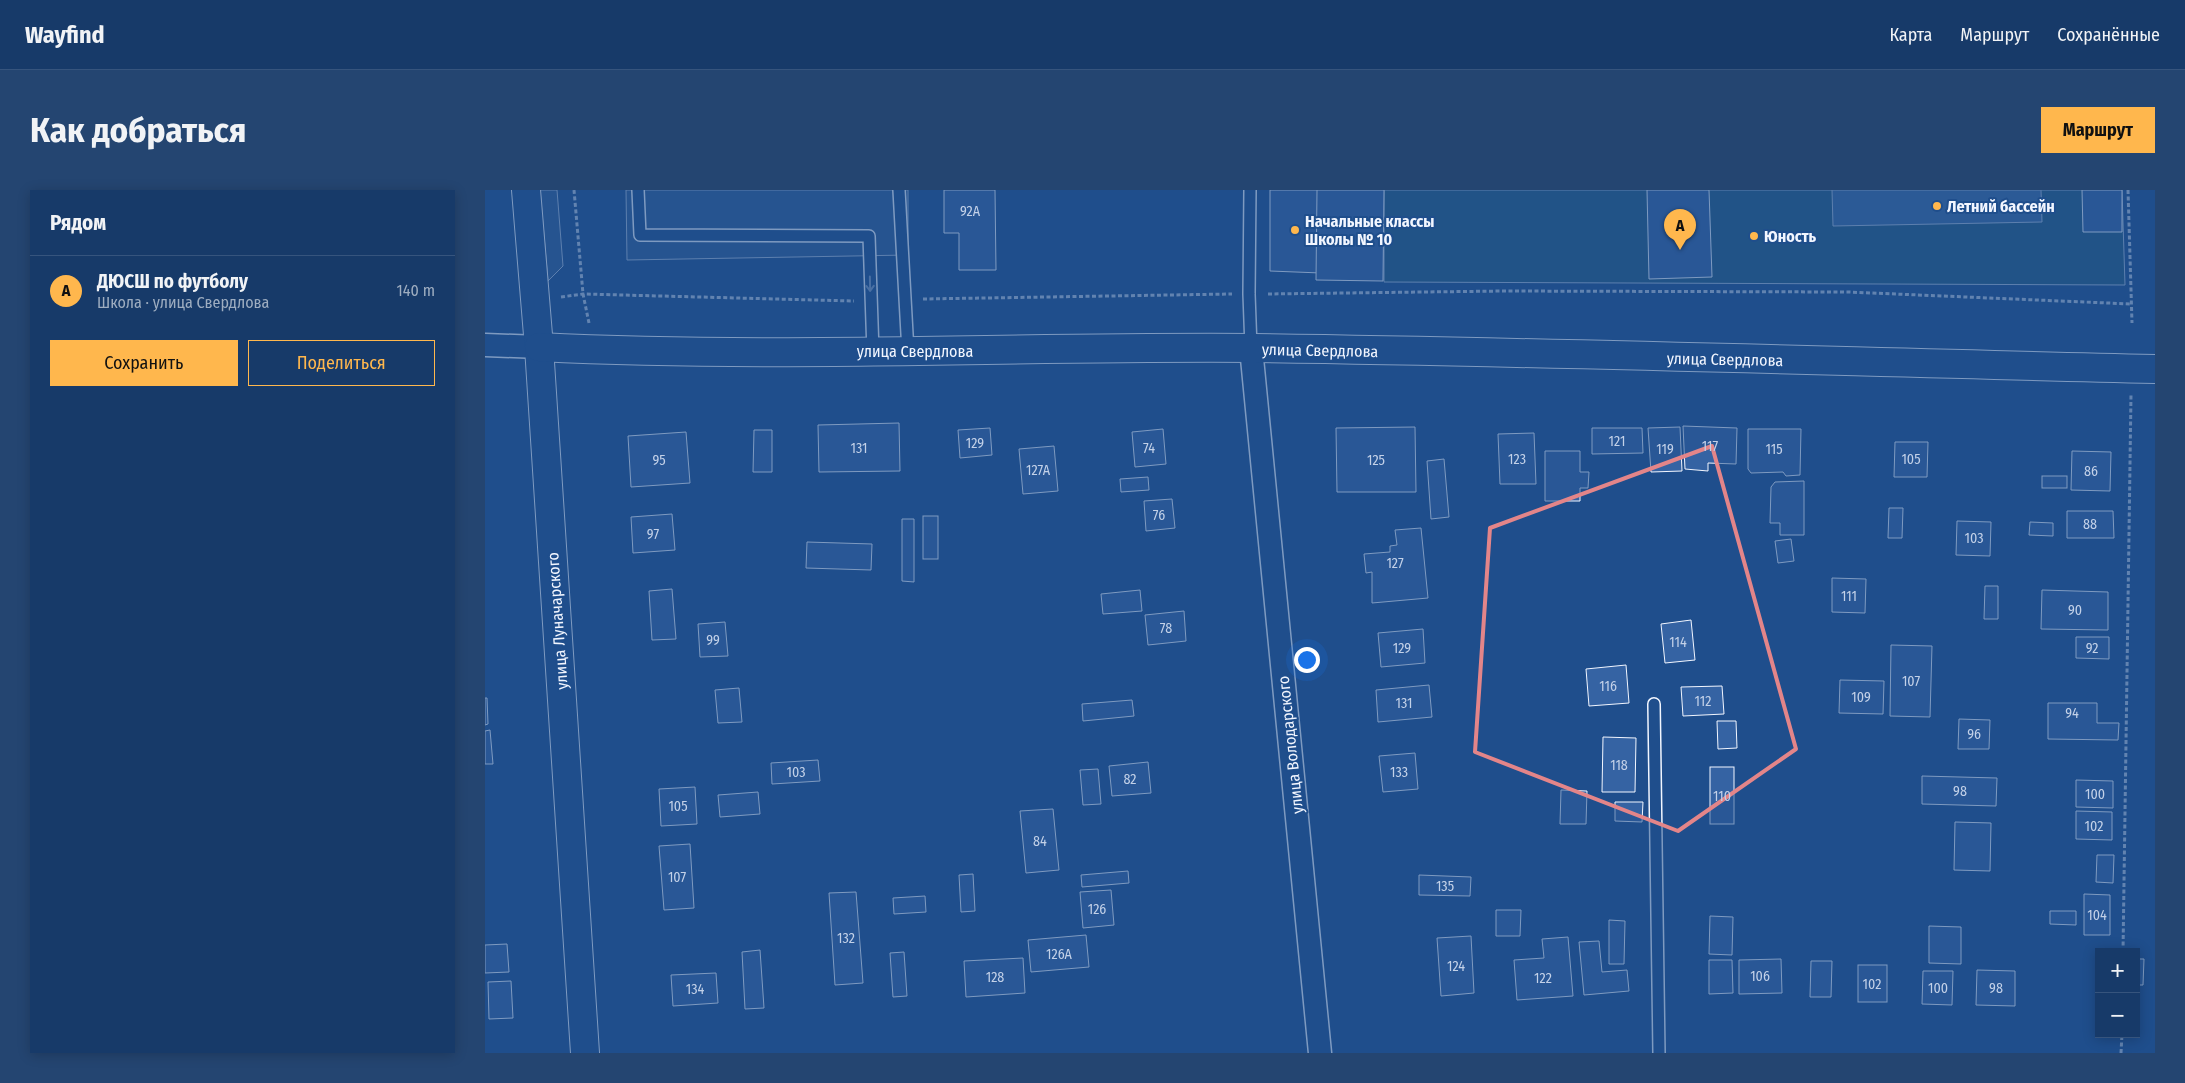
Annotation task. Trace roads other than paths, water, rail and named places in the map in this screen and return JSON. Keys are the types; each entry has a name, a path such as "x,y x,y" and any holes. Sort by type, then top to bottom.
{"street":[{"name":"улица Луначарского","path":"526,190 539,347 585,1053"},
{"name":"улица Свердлова","path":"485,345 599,350 873,352 1251,348 2155,368"},
{"name":"улица Володарского","path":"1251,348 1320,1053"}],"lane":[{"path":"638,190 640,235 869,236 873,352"},
{"path":"899,190 908,352"},
{"path":"1250,190 1249,294 1251,348"},
{"path":"1654,704 1659,1053"}],"place":[{"name":"Летний бассейн","path":"1937,206"},
{"name":"Начальные классы Школы № 10","path":"1295,230"},
{"name":"Юность","path":"1754,236"},
{"name":"ДЮСШ по футболу","path":"1680,250"}]}
